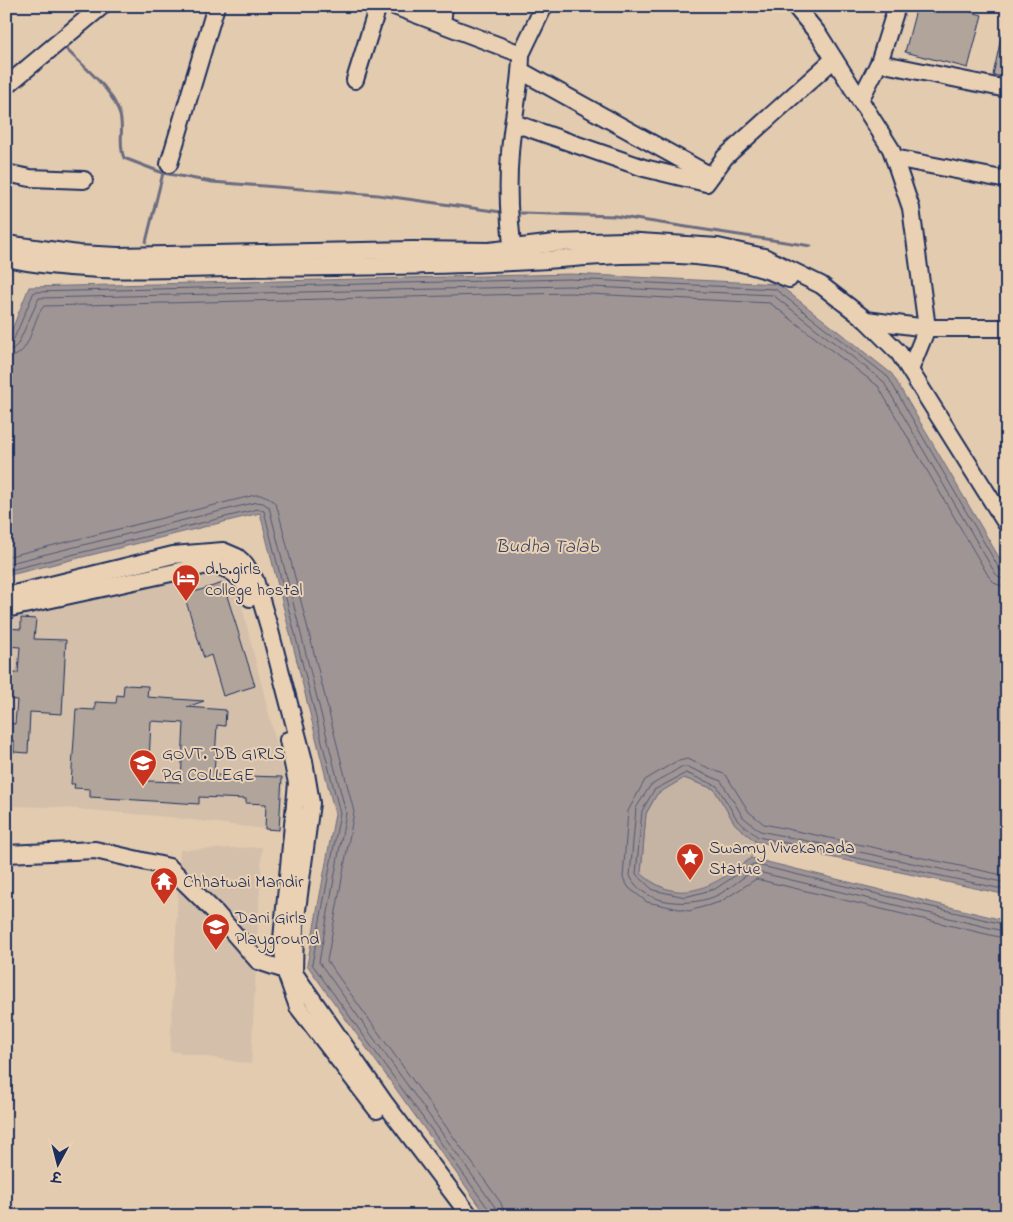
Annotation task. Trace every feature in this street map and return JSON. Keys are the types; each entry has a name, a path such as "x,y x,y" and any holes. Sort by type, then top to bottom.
{"street":[{"path":"6,86 102,6"},
{"path":"169,164 216,6"},
{"path":"355,80 378,6"},
{"path":"394,6 521,54"},
{"path":"442,24 444,6"},
{"path":"513,256 509,221 510,152 521,71 521,54 544,6"},
{"path":"794,6 834,59 890,148 911,208 927,328 910,370"},
{"path":"860,100 880,63 897,6"},
{"path":"514,123 644,168 706,183 725,156 834,59"},
{"path":"880,63 1007,89"},
{"path":"521,71 710,176"},
{"path":"894,158 1007,180"},
{"path":"6,172 30,178 84,180"},
{"path":"7,254 118,256 680,255 740,264 778,274 861,316 927,328 1007,328"},
{"path":"861,316 899,353 1007,525"},
{"path":"6,596 173,554 223,551 237,557 245,564 255,580 269,627 304,761 311,803 290,971"},
{"path":"6,609 208,564 221,565 242,580 248,590 256,619 297,783 282,939 298,1006 457,1216"},
{"path":"6,854 95,850 169,867 217,914 258,961 290,971 384,1102 470,1216"}],"shaded area":[{"path":"209,575 222,578 239,595 285,778 280,831 169,817 54,807 6,806 6,612"},
{"path":"684,778 714,789 735,824 755,841 750,858 736,871 718,882 691,892 671,890 660,886 641,874 646,814 657,794"},
{"name":"Dani Girls Playground","path":"262,847 251,1064 170,1051 180,850"}],"water":[{"name":"Budha Talab","path":"570,274 778,284 892,374 1007,571 1007,895 755,841 735,824 714,789 684,778 657,794 646,813 641,873 655,884 669,890 683,891 711,884 751,858 1007,921 1007,1216 487,1216 307,965 335,814 260,513 6,576 6,344 29,287"}],"building":[{"path":"917,6 949,6 982,15 968,68 905,52"},
{"path":"1003,29 1007,29 1007,78 993,75"},
{"path":"223,583 255,686 223,696 211,655 204,658 184,595"},
{"path":"21,618 36,619 34,639 66,640 62,714 30,712 28,753 14,752 14,741 6,740 6,723 15,724 17,700 6,699 6,673 18,673 20,647 6,646 6,628 21,629"},
{"path":"124,685 148,686 147,697 204,701 187,707 226,710 225,726 217,725 214,775 282,777 279,830 265,829 266,804 246,803 246,799 199,797 199,804 90,797 90,789 74,788 75,784 71,784 76,709 95,710 95,702 116,703 117,695 123,696","holes":["151,721 184,723 181,782 148,781"]}],"waterway":[{"path":"66,49 97,79 116,105 121,120 121,148 124,158 163,173 212,182 378,195 501,212"},
{"path":"146,242 163,173"},
{"path":"521,213 615,216 811,246"}],"place":[{"name":"d.b.girls college hostal","path":"186,602"},
{"name":"GOVT. DB GIRLS PG COLLEGE","path":"143,787"},
{"name":"Swamy Vivekanada Statue","path":"690,881"},
{"name":"Chhatwai Mandir","path":"164,905"},
{"name":"Dani Girls Playground","path":"216,951"}]}
